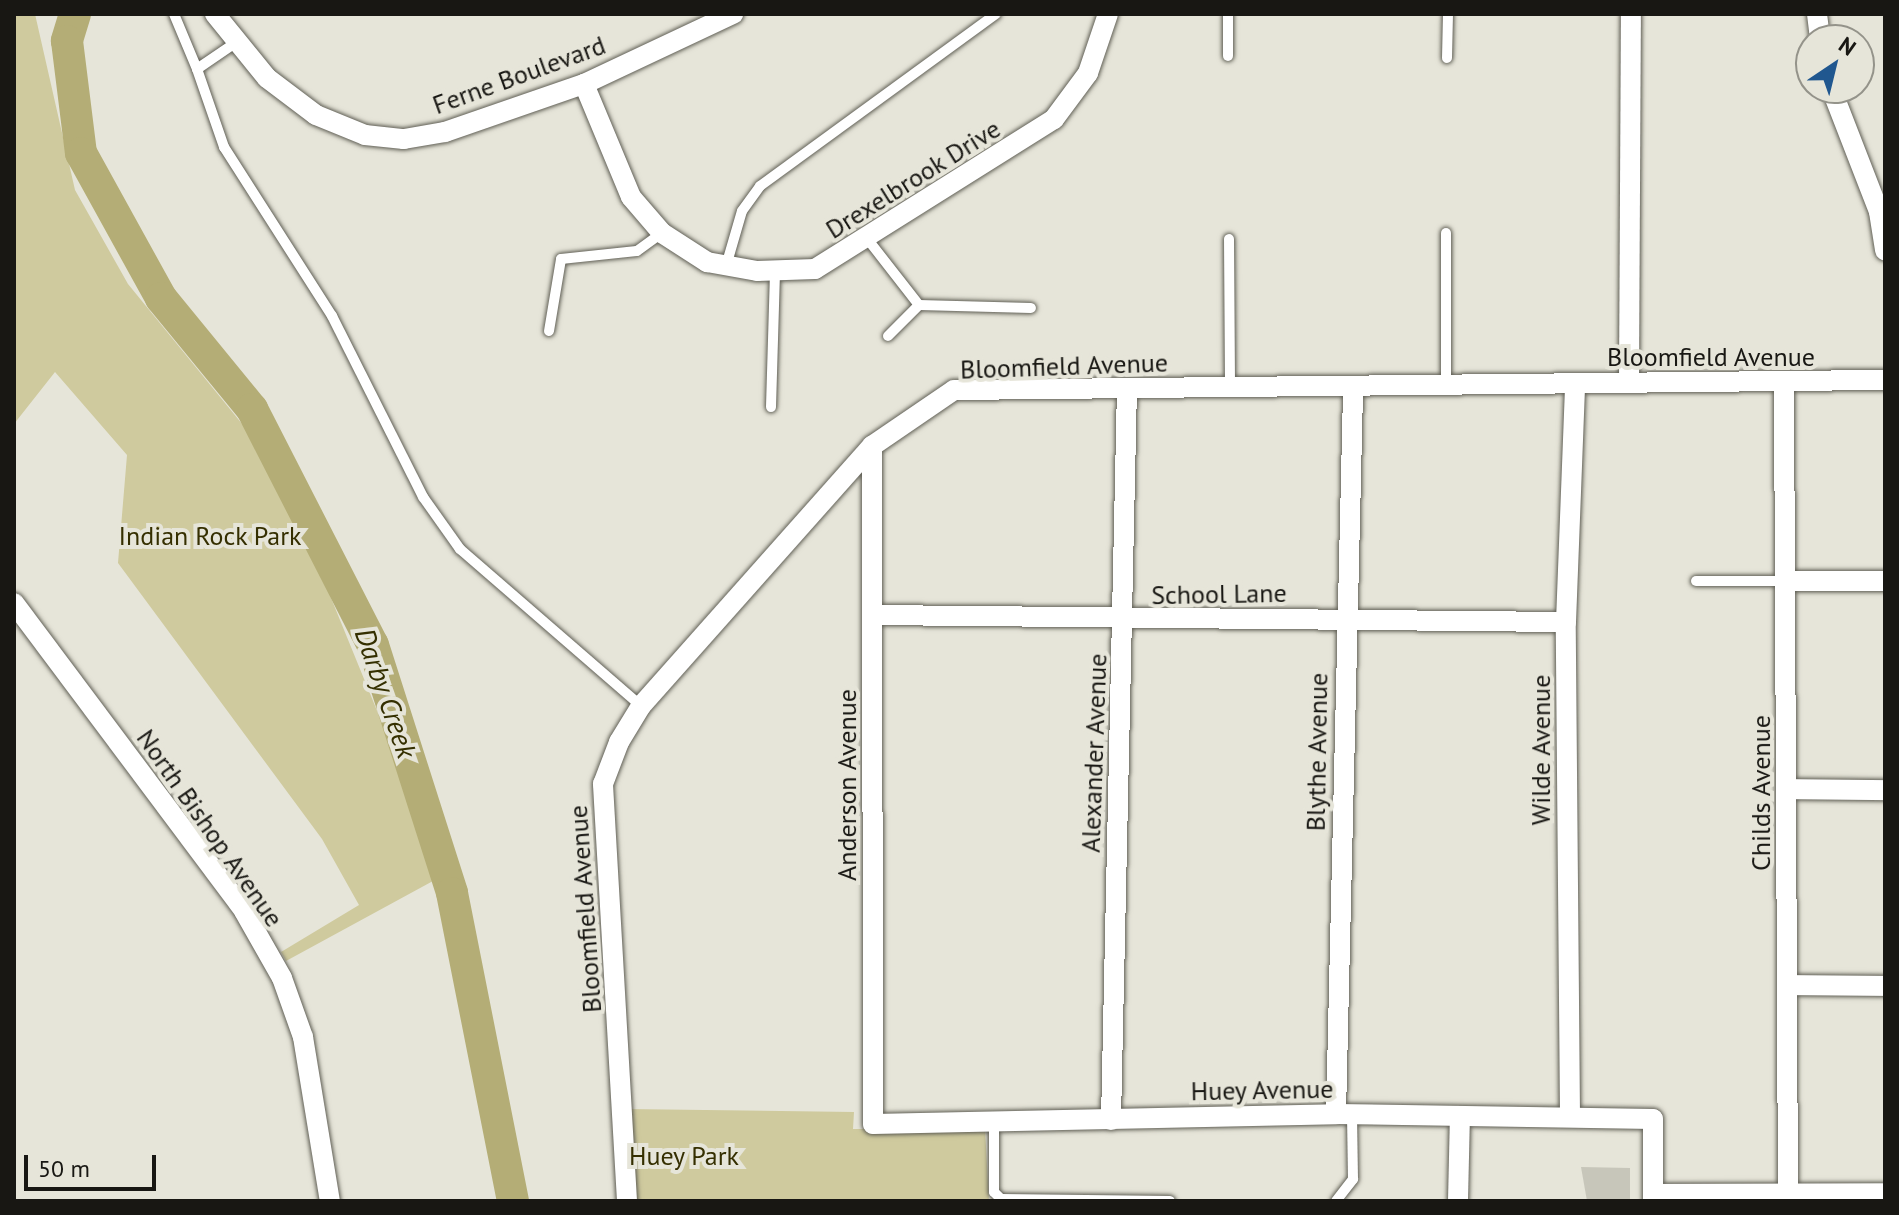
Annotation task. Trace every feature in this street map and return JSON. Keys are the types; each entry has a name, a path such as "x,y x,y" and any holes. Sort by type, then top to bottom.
{"street":[{"name":"Ferne Boulevard","path":"215,14 235,43 316,115 365,135 445,132 584,84 733,14"},
{"name":"Drexelbrook Drive","path":"584,84 631,197 662,233 726,266 775,271 815,269 869,241 1054,119 1088,73 1108,14"},
{"path":"1629,380 1631,14"},
{"path":"1837,104 1879,212 1885,251"},
{"name":"Bloomfield Avenue","path":"627,1201 603,784 641,706 872,446 954,390 1353,390 1575,385 1629,380 1784,385 1885,380"},
{"name":"Wilde Avenue","path":"1570,1115 1566,622 1575,385"},
{"name":"Childs Avenue","path":"1784,385 1790,985 1788,1198"},
{"name":"Alexander Avenue","path":"1111,1120 1127,388"},
{"name":"Blythe Avenue","path":"1344,1114 1346,617 1353,390"},
{"name":"Anderson Avenue","path":"872,446 873,1124"},
{"path":"1787,581 1885,581"},
{"name":"North Bishop Avenue","path":"14,603 244,911 282,978 303,1037 330,1201"},
{"name":"School Lane","path":"873,615 1124,623 1346,617 1566,622"},
{"path":"1787,789 1885,790"},
{"path":"1790,985 1885,986"},
{"name":"Huey Avenue","path":"873,1124 1344,1114 1570,1115 1653,1119 1653,1198"},
{"path":"1458,1201 1460,1116"},
{"path":"1653,1198 1788,1198 1885,1193"}],"lane":[{"path":"174,14 224,147 332,316 423,497 460,549 641,706"},
{"path":"726,266 742,211 760,186 996,14"},
{"path":"1228,14 1228,56"},
{"path":"1447,58 1448,14"},
{"path":"197,69 235,43"},
{"path":"549,331 561,259 637,251 662,233"},
{"path":"1446,233 1446,388"},
{"path":"1229,239 1230,389"},
{"path":"869,241 919,305"},
{"path":"771,407 775,271"},
{"path":"888,336 919,305 1031,308"},
{"path":"1696,581 1787,581"},
{"path":"1336,1201 1353,1179 1344,1114"},
{"path":"994,1122 994,1192 1001,1199 1170,1201"}],"green space":[{"name":"Indian Rock Park","path":"14,14 35,14 75,190 128,284 278,468 444,875 286,961 281,952 359,905 322,839 118,563 127,455 55,372 14,424"},
{"name":"Huey Park","path":"626,1109 854,1112 853,1129 985,1129 989,1201 629,1201"}],"building":[{"path":"1581,1167 1630,1168 1630,1201 1587,1201"}],"waterway":[{"name":"Darby Creek","path":"75,14 67,41 81,153 161,298 252,409 373,645 452,893 513,1201"}]}
